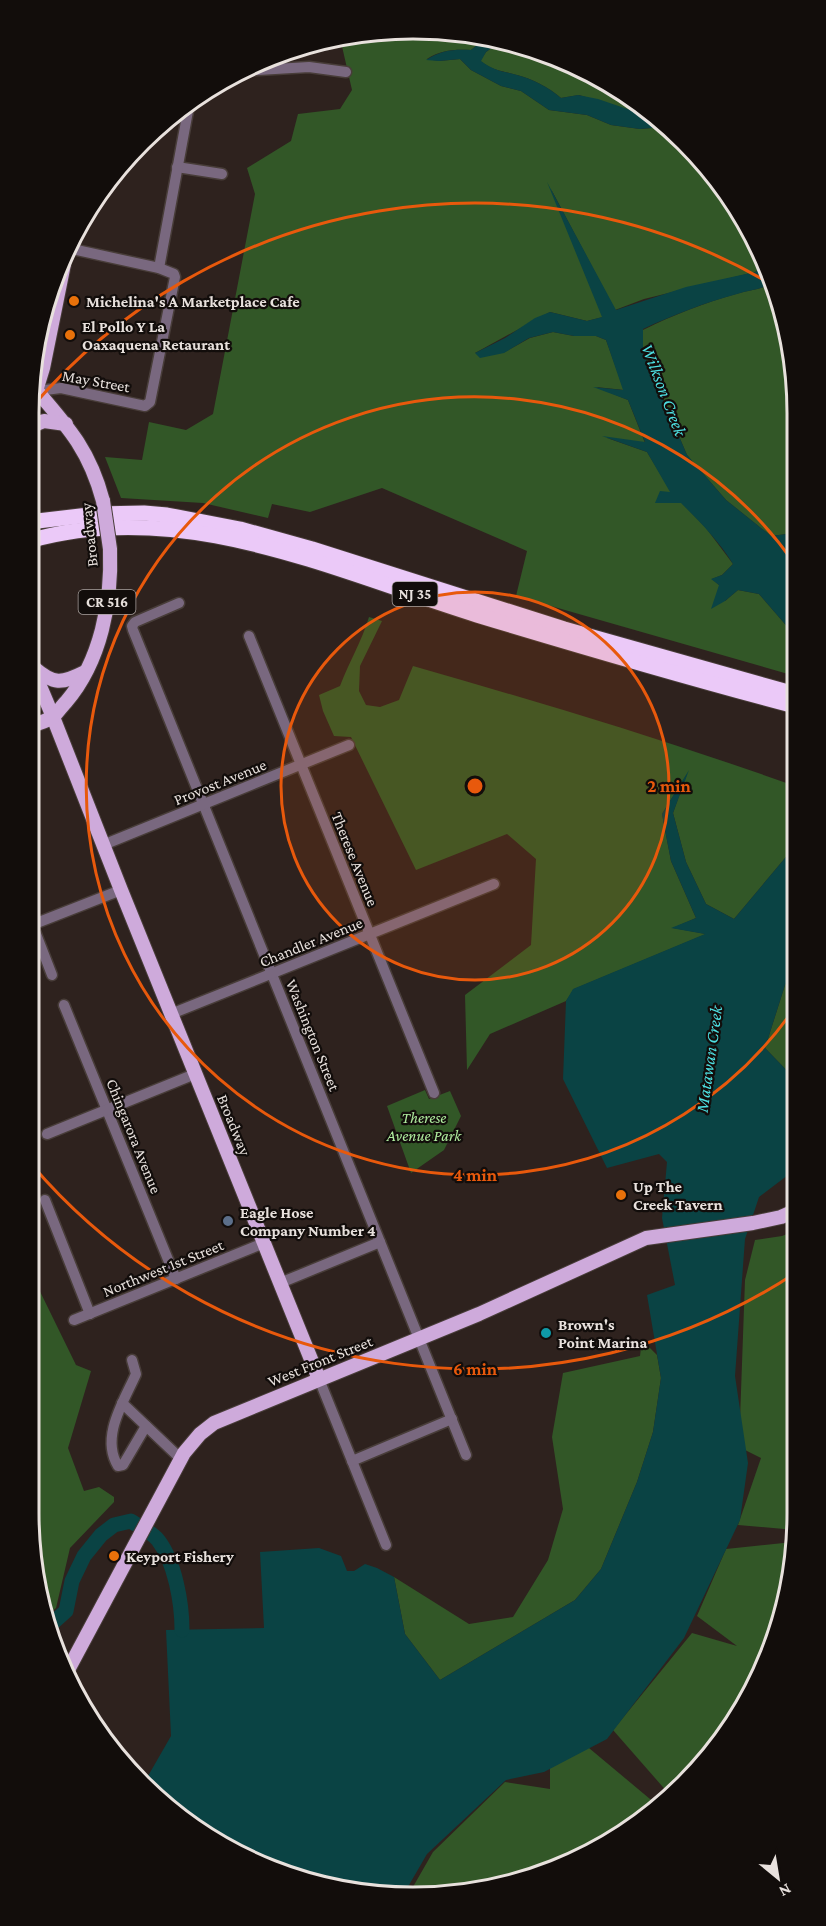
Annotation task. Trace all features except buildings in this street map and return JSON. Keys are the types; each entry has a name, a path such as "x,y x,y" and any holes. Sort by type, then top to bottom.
{"highway":[{"name":"NJ 35","path":"39,524 97,514 144,513 167,515 240,529 312,549 564,629 787,692"},
{"path":"39,521 55,520"},
{"name":"NJ 35","path":"39,539 80,531 117,527 148,527 248,543 597,651 787,704"}],"main road":[{"path":"44,350 53,314"},
{"name":"Broadway","path":"40,396 66,424 86,454 103,501 110,549 109,588 98,643 87,671 73,693 53,717"},
{"path":"39,423 44,421 66,424"},
{"path":"39,673 57,682 70,680 87,671"},
{"name":"Broadway","path":"39,684 319,1379"},
{"name":"CR 516","path":"39,723 53,717"},
{"name":"West Front Street","path":"71,1664 181,1459 196,1439 214,1423 480,1314 641,1240 653,1236 753,1223 787,1214"}],"street":[{"path":"265,70 309,67 346,72"},
{"path":"77,250 159,268 186,115"},
{"path":"177,167 222,174"},
{"name":"May Street","path":"40,390 61,388 146,406 149,404 175,277 172,272 159,268"},
{"name":"Washington Street","path":"179,603 142,619 132,626 466,1455"},
{"name":"Therese Avenue","path":"249,636 434,1093"},
{"name":"Provost Avenue","path":"103,846 349,745"},
{"name":"Chandler Avenue","path":"171,1014 494,884"},
{"path":"39,920 121,890"},
{"path":"39,944 52,975"},
{"name":"Chingarora Avenue","path":"64,1005 176,1279"},
{"path":"47,1134 195,1074"},
{"path":"45,1200 90,1314"},
{"path":"280,1283 380,1242"},
{"name":"Northwest 1st Street","path":"74,1320 264,1243"},
{"path":"132,1360 136,1374 122,1403 111,1442 118,1466 123,1465 147,1426"},
{"name":"Broadway","path":"319,1379 386,1545"},
{"path":"122,1403 181,1459"},
{"path":"352,1461 453,1419"}],"green space":[{"path":"413,39 478,45 471,50 448,51 427,59 439,61 460,59 471,70 501,86 521,91 549,110 587,115 611,125 640,129 655,128 710,185 737,226 759,270 644,299 615,310 551,189 603,317 587,321 550,312 475,353 503,353 530,338 553,332 574,336 596,336 606,340 624,390 596,387 628,400 645,443 607,438 647,452 671,492 706,528 733,564 722,575 712,579 719,585 725,601 738,590 759,594 787,626 787,674 516,596 527,551 382,488 310,512 272,504 268,518 203,503 121,498 105,457 142,460 149,422 186,430 213,414 255,194 247,168 291,141 298,114 340,109 352,90 342,46"},
{"path":"492,48 556,67 600,89 635,112 579,95 561,98 535,81 494,69 480,61"},
{"path":"764,287 780,340 787,413 787,534 771,536 726,500 687,455 643,352 643,330 700,305"},
{"path":"369,617 382,621 360,666 359,691 366,705 380,707 399,700 413,666 557,708 787,783 787,856 734,919 706,904 686,862 673,813 687,774 662,814 671,861 696,918 673,928 706,934 574,989 566,1001 490,1034 467,1070 465,995 531,945 536,859 507,834 416,870 351,737 334,736 319,695 340,686"},
{"path":"787,981 787,1071 765,1048"},
{"name":"Therese Avenue Park","path":"425,1090 429,1099 450,1091 461,1116 444,1150 411,1173 387,1106"},
{"path":"787,1234 786,1529 738,1525 761,1458 739,1447 745,1280 755,1240"},
{"path":"39,1289 76,1365 91,1371 68,1448 84,1491 99,1487 114,1497 114,1502 70,1548 56,1608 52,1611 46,1586 40,1537"},
{"path":"642,1340 657,1355 661,1378 653,1432 637,1482 601,1569 575,1600 440,1680 405,1634 394,1577 469,1624 513,1617 548,1560 563,1509 552,1437 563,1373 640,1356"},
{"path":"786,1543 780,1586 774,1610 759,1656 737,1700 710,1741 665,1789 613,1730 692,1633 737,1646 697,1616 726,1549"},
{"path":"583,1743 652,1801 600,1837 556,1859 486,1880 413,1887 433,1852 505,1782 550,1789 550,1765"}],"water":[{"path":"478,45 492,48 486,52 481,61 490,67 535,81 561,98 578,95 634,111 655,128 640,129 611,125 587,115 549,110 521,91 501,86 471,70 460,59 426,60 448,51 471,50"},
{"path":"547,182 616,310 686,287 759,270 765,287 701,305 643,329 643,352 687,455 726,500 771,536 787,534 787,626 759,594 738,590 711,609 719,585 711,579 722,575 733,564 728,556 681,503 655,503 660,491 670,492 647,452 602,436 645,442 628,400 593,387 623,390 606,340 596,336 574,336 553,332 529,338 504,353 480,358 475,353 505,338 535,318 550,312 587,321 602,317"},
{"name":"Matawan Creek","path":"689,770 673,813 686,862 706,904 734,919 787,856 787,981 765,1048 787,1071 787,1176 759,1197 745,1239 735,1376 748,1463 740,1520 684,1638 607,1739 544,1772 506,1780 427,1854 408,1887 340,1880 270,1859 205,1824 185,1810 148,1776 171,1736 166,1630 264,1628 260,1552 319,1548 341,1556 347,1571 354,1571 365,1564 394,1577 405,1634 440,1680 575,1600 601,1569 637,1482 653,1432 661,1378 647,1295 675,1285 662,1218 667,1162 659,1154 607,1168 563,1079 566,1001 573,989 705,934 671,928 696,918 671,861 662,814"}],"waterway":[{"path":"55,1621 66,1611 72,1581 84,1556 101,1535 114,1525 131,1521 155,1537 164,1549 179,1595 182,1630"}],"place":[{"name":"Michelina's A Marketplace Cafe","path":"74,301"},
{"name":"El Pollo Y La Oaxaquena Retaurant","path":"70,335"},
{"name":"Up The Creek Tavern","path":"621,1195"},
{"name":"Eagle Hose Company Number 4","path":"228,1221"},
{"name":"Brown's Point Marina","path":"546,1333"},
{"name":"Keyport Fishery","path":"114,1556"}],"water label":[{"name":"Wilkson Creek","path":"664,390"}]}
